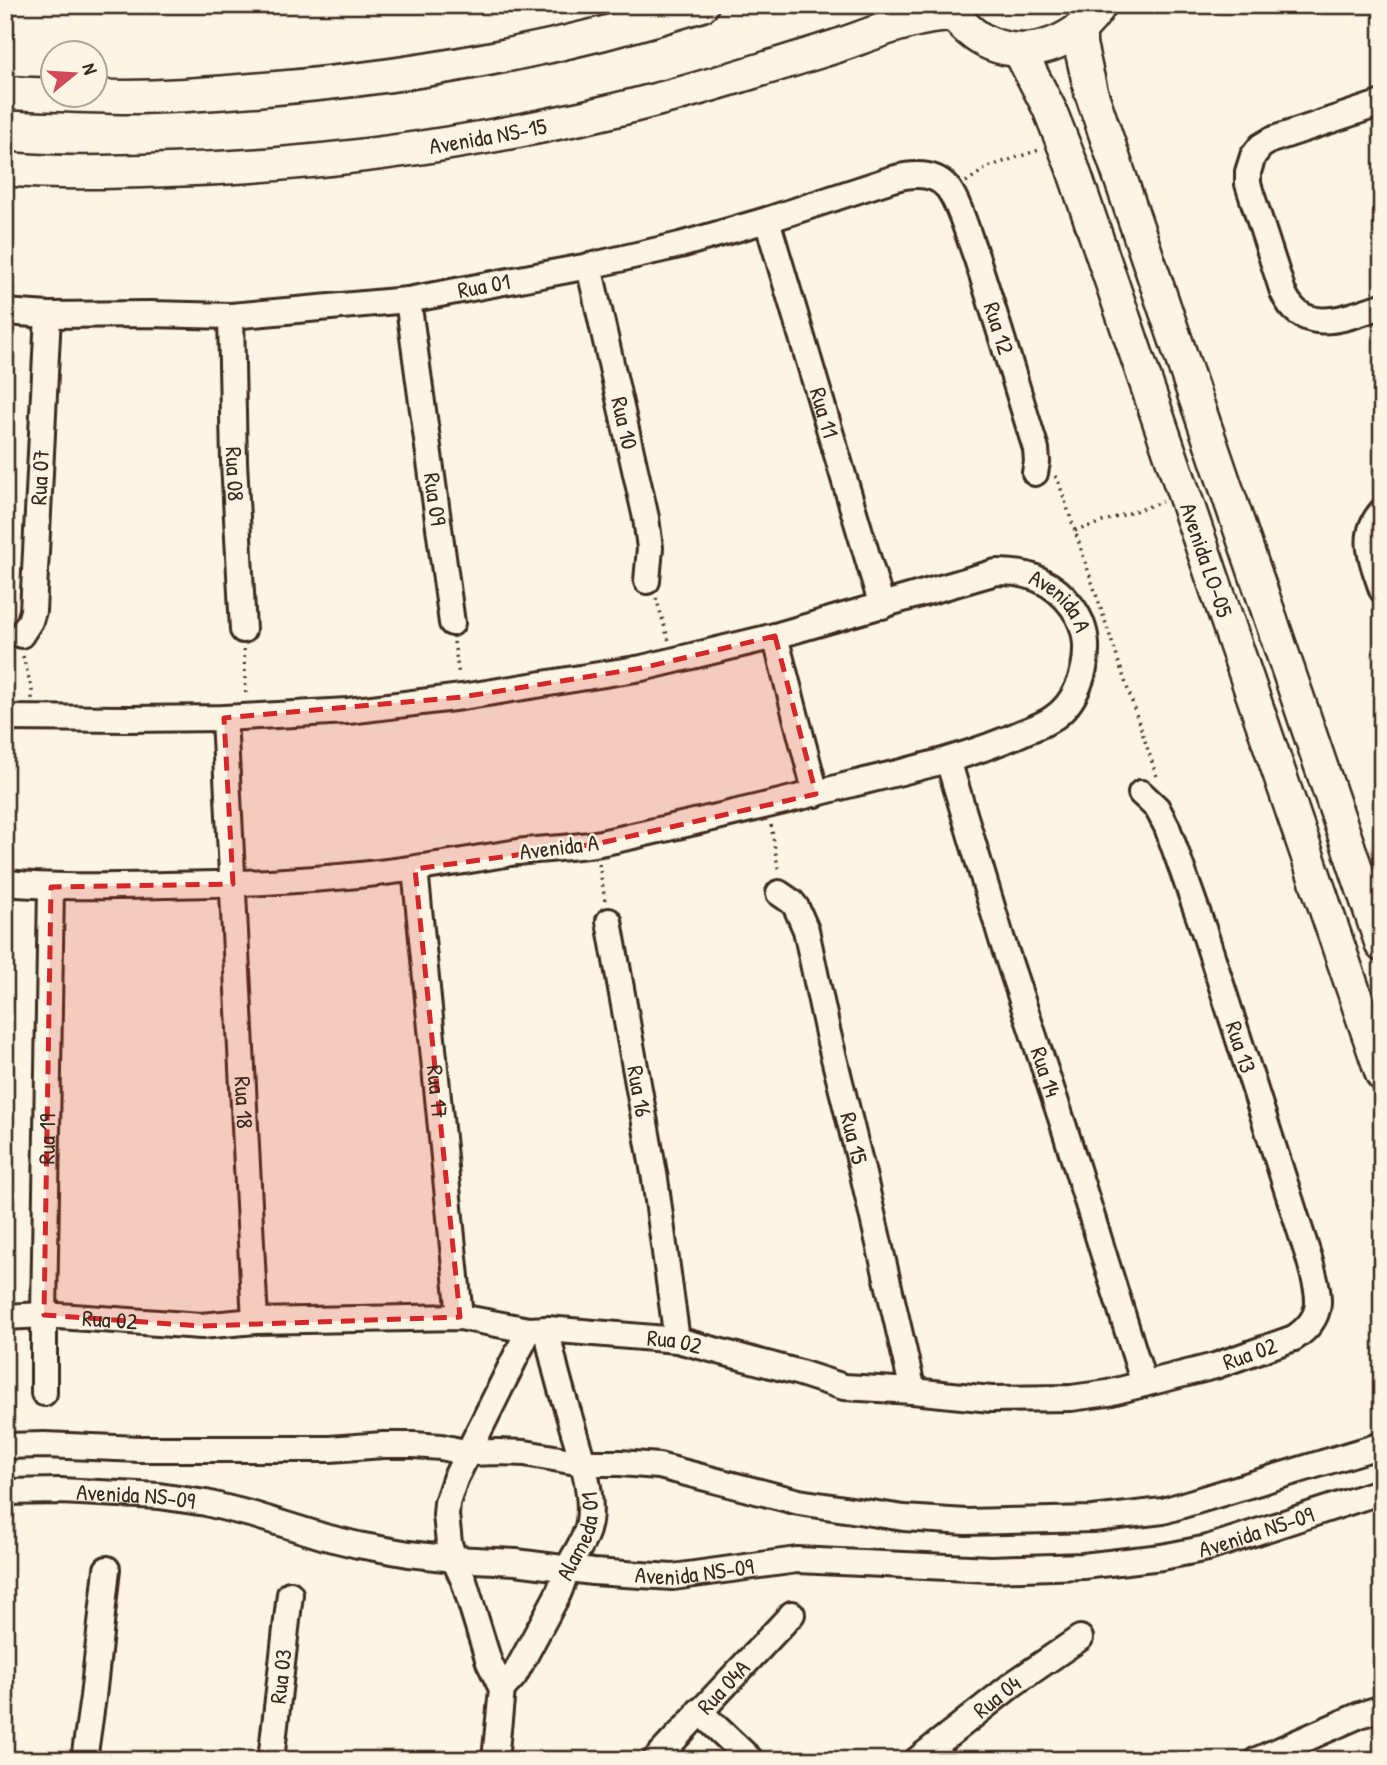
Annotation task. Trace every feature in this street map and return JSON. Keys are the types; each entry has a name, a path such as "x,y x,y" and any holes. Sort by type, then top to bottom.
{"main road":[{"path":"5,93 128,97 215,93 383,77 556,46 702,5"},
{"name":"Avenida NS-15","path":"5,169 125,172 215,169 360,157 442,145 519,132 674,95 760,71 950,10 983,40 1001,47 1019,50 1052,44 1080,30 1100,5"},
{"name":"Avenida LO-05","path":"1080,30 1080,44 1091,92 1382,945"},
{"name":"Avenida LO-05","path":"1019,50 1049,108 1072,166 1382,1074"}],"street":[{"path":"1382,103 1271,140 1261,146 1251,160 1248,172 1248,184 1283,292 1297,312 1310,318 1334,321 1382,306"},
{"name":"Rua 01","path":"5,312 48,315 231,316 408,300 589,266 680,245 900,177 926,176 949,191"},
{"name":"Rua 12","path":"949,191 970,238 1002,335 1036,449 1036,468"},
{"name":"Rua 11","path":"767,220 882,606"},
{"name":"Rua 10","path":"589,266 646,518 650,548 646,581"},
{"name":"Rua 09","path":"408,300 452,623"},
{"name":"Rua 07","path":"21,635 33,611 48,315"},
{"name":"Rua 08","path":"231,316 234,461 243,631"},
{"path":"1382,511 1372,524 1368,539 1382,590"},
{"name":"Avenida A","path":"5,883 51,887 233,884 415,869 517,852 596,844 767,806 948,760 1007,740 1053,719 1073,697 1083,673 1087,655 1086,637 1076,612 1052,587 1026,574 988,573 775,636 616,672 462,697 348,711 236,717 17,718"},
{"path":"775,636 816,794"},
{"name":"Rua 18","path":"236,717 233,884 255,1321"},
{"name":"Rua 14","path":"948,760 1002,940 1064,1126 1144,1384"},
{"name":"Rua 13","path":"1141,793 1160,813 1167,827 1204,931 1305,1247 1316,1284 1319,1300 1317,1311"},
{"name":"Rua 17","path":"415,869 460,1317"},
{"name":"Rua 19","path":"44,1393 51,887"},
{"name":"Rua 15","path":"779,893 796,907 806,930 913,1391"},
{"name":"Rua 16","path":"608,921 655,1179 677,1340"},
{"name":"Rua 02","path":"5,1317 44,1315 201,1326 255,1321 460,1317 538,1330 677,1340 844,1387 991,1399 1071,1398 1108,1393 1215,1366 1285,1343 1305,1331 1317,1311"},
{"path":"495,1760 502,1689 489,1662 464,1581 454,1559 446,1528 447,1503 455,1479 538,1330"},
{"name":"Alameda 01","path":"502,1689 514,1676 532,1645 564,1583 567,1568 586,1537 589,1525 589,1500 582,1464 554,1362 538,1330"},
{"name":"Avenida NS-09","path":"5,1446 330,1449 414,1445 469,1453 525,1453 582,1464 659,1466 799,1502 904,1518 966,1522 1093,1519 1163,1511 1382,1445"},
{"name":"Avenida NS-09","path":"5,1492 60,1491 159,1496 206,1503 325,1537 408,1554 673,1577 797,1559 992,1569 1083,1566 1161,1557 1208,1548 1382,1490"},
{"path":"84,1760 107,1569"},
{"name":"Rua 03","path":"271,1760 290,1594"},
{"name":"Rua 04A","path":"655,1760 792,1614"},
{"name":"Rua 04","path":"917,1760 1013,1684 1080,1638"},
{"path":"1257,1760 1382,1708"},
{"path":"699,1711 751,1760"}],"path":[{"path":"949,191 988,167 1062,142"},
{"path":"1036,468 1048,468 1058,480 1157,778 1162,796 1160,813"},
{"path":"1075,531 1184,495"},
{"path":"646,581 655,593 674,659"},
{"path":"452,623 462,697"},
{"path":"236,717 243,631"},
{"path":"17,718 32,690 22,652 21,635"},
{"path":"767,806 778,864 779,893"},
{"path":"596,844 608,921"}],"highlighted area":[{"path":"775,636 816,794 596,844 415,869 460,1317 201,1326 44,1315 51,887 233,884 224,718 462,697 642,668"}]}
